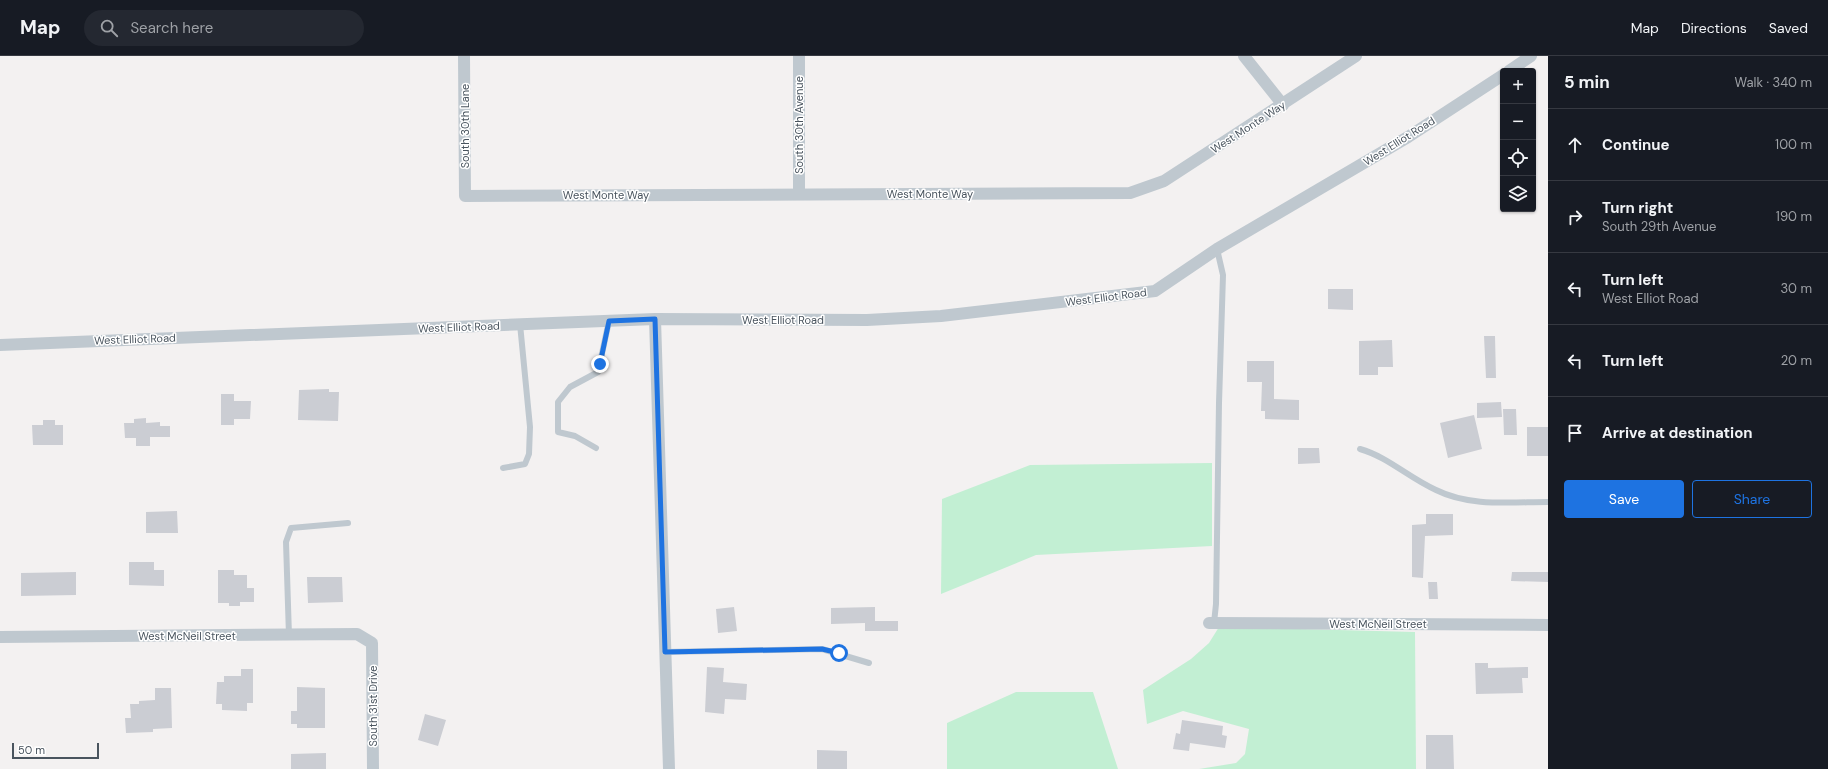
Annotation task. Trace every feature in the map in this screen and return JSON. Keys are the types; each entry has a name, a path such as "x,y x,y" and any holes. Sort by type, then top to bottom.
{"street":[{"name":"South 30th Lane","path":"464,56 465,196"},
{"name":"South 30th Avenue","path":"798,56 799,194"},
{"path":"1244,56 1283,105"},
{"name":"West Monte Way","path":"465,196 1130,193 1164,181 1283,105 1356,56"},
{"path":"1514,68 1532,56"},
{"name":"West Elliot Road","path":"0,345 655,319 874,320 941,316 1155,291 1217,249 1408,137 1500,77"},
{"path":"655,319 669,769"},
{"name":"West McNeil Street","path":"1211,623 1548,626"},
{"name":"West McNeil Street","path":"0,637 289,636 357,634 372,643"},
{"name":"South 31st Drive","path":"372,643 373,769"}],"lane":[{"path":"1211,623 1216,604 1219,403 1223,275 1217,249"},
{"path":"596,448 575,436 558,432 558,402 570,387 598,372 609,321"},
{"path":"503,468 525,464 529,454 530,427 520,324"},
{"path":"1360,449 1376,454 1436,490 1465,500 1548,502"},
{"path":"289,636 286,542 291,528 348,523"},
{"path":"665,652 822,649 869,663"}],"green space":[{"path":"1212,463 1212,546 1036,555 941,594 942,499 1030,465"},
{"path":"1219,627 1415,632 1416,769 1199,769 1236,763 1245,754 1249,729 1183,711 1147,724 1143,690 1191,659 1209,643"},
{"path":"1016,692 1093,692 1118,769 947,769 947,723"}],"building":[{"path":"1328,289 1353,289 1353,310 1328,309"},
{"path":"1484,336 1495,336 1496,378 1486,378"},
{"path":"1392,340 1393,367 1378,367 1378,375 1359,375 1359,341"},
{"path":"1247,361 1274,361 1274,399 1299,400 1299,420 1265,419 1265,411 1261,411 1262,382 1247,382"},
{"path":"329,389 329,392 339,392 338,421 298,420 299,390"},
{"path":"221,394 234,394 234,401 251,401 250,419 234,419 234,425 221,425"},
{"path":"1501,402 1502,417 1477,418 1477,403"},
{"path":"1503,409 1516,409 1517,435 1504,435"},
{"path":"1474,415 1482,449 1448,458 1440,423"},
{"path":"146,418 146,423 160,422 160,426 170,426 170,437 150,437 150,446 136,446 136,438 125,438 124,423 134,423 134,419"},
{"path":"43,420 55,420 55,425 63,425 63,445 33,445 32,425 43,425"},
{"path":"1527,427 1548,427 1548,456 1527,456"},
{"path":"1298,448 1319,448 1320,463 1298,464"},
{"path":"177,511 178,533 146,533 146,512"},
{"path":"1426,514 1453,514 1453,535 1425,536 1423,578 1412,577 1412,525 1426,524"},
{"path":"129,562 154,562 154,570 164,570 164,586 129,585"},
{"path":"218,570 234,570 234,575 247,575 247,588 254,588 254,602 240,602 240,606 229,606 229,603 218,603"},
{"path":"76,572 76,595 21,596 21,573"},
{"path":"1512,572 1548,572 1548,582 1511,581"},
{"path":"307,577 342,577 343,602 308,603"},
{"path":"1428,582 1437,582 1438,599 1429,599"},
{"path":"734,607 737,631 718,633 716,609"},
{"path":"875,607 875,621 898,621 898,631 865,631 865,623 831,624 831,608"},
{"path":"1475,663 1488,663 1488,668 1528,667 1528,678 1522,678 1523,693 1476,694"},
{"path":"707,667 724,668 723,682 747,684 746,700 725,699 724,714 705,712"},
{"path":"241,669 253,669 253,703 247,703 247,711 222,710 222,704 216,704 217,682 224,682 224,676 241,676"},
{"path":"297,687 325,688 325,728 297,728 297,724 291,724 291,711 297,711"},
{"path":"155,688 171,688 172,728 153,729 153,732 126,733 125,718 131,718 130,704 139,704 139,701 155,700"},
{"path":"425,714 446,720 438,746 418,740"},
{"path":"1182,720 1223,726 1222,735 1227,736 1225,748 1190,743 1189,751 1173,749 1176,733 1180,734"},
{"path":"1426,735 1453,735 1454,769 1426,769"},
{"path":"817,750 847,751 847,769 817,769"},
{"path":"326,753 326,769 291,769 291,754"}],"route":[{"path":"600,364 609,321 655,319 665,652 822,649 839,653"}]}
